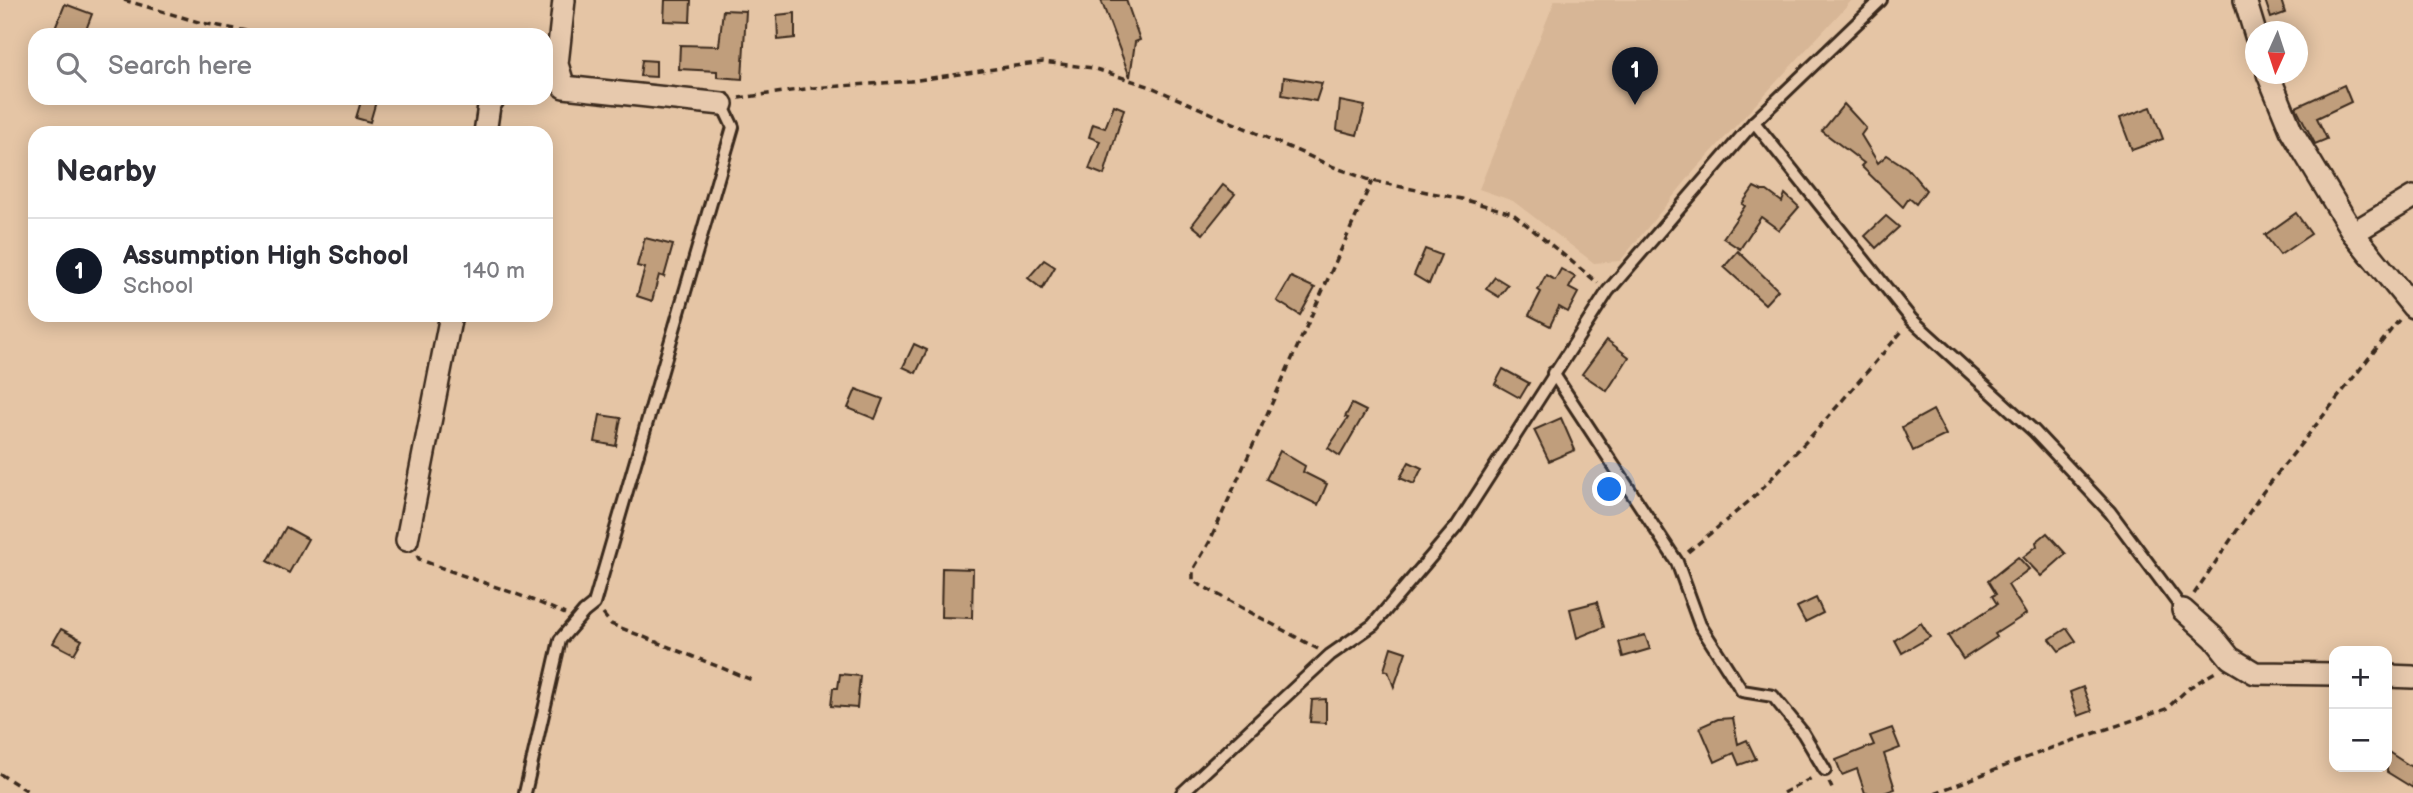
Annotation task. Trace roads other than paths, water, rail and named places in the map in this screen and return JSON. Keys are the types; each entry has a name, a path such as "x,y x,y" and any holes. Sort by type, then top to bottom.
{"street":[{"path":"553,55 564,0"},
{"path":"2245,0 2251,21"},
{"path":"553,68 564,87 722,104"},
{"path":"2271,84 2291,130 2353,233 2412,305"},
{"path":"486,126 490,105"},
{"path":"2353,233 2413,197"},
{"path":"407,540 450,322"},
{"path":"2183,610 2214,638 2230,658 2255,673 2329,674"},
{"path":"2392,676 2413,677"}],"lane":[{"path":"1182,793 1330,655 1373,625 1457,526 1608,291 1754,122 1881,0"},
{"path":"525,793 560,640 576,620 594,604 733,127 722,104"},
{"path":"1754,122 1912,320 2034,431 2110,512 2183,610"},
{"path":"1553,373 1676,562 1700,625 1742,691 1773,696 1803,733 1825,770"}],"place":[{"name":"Assumption High School","path":"1635,105"}]}
